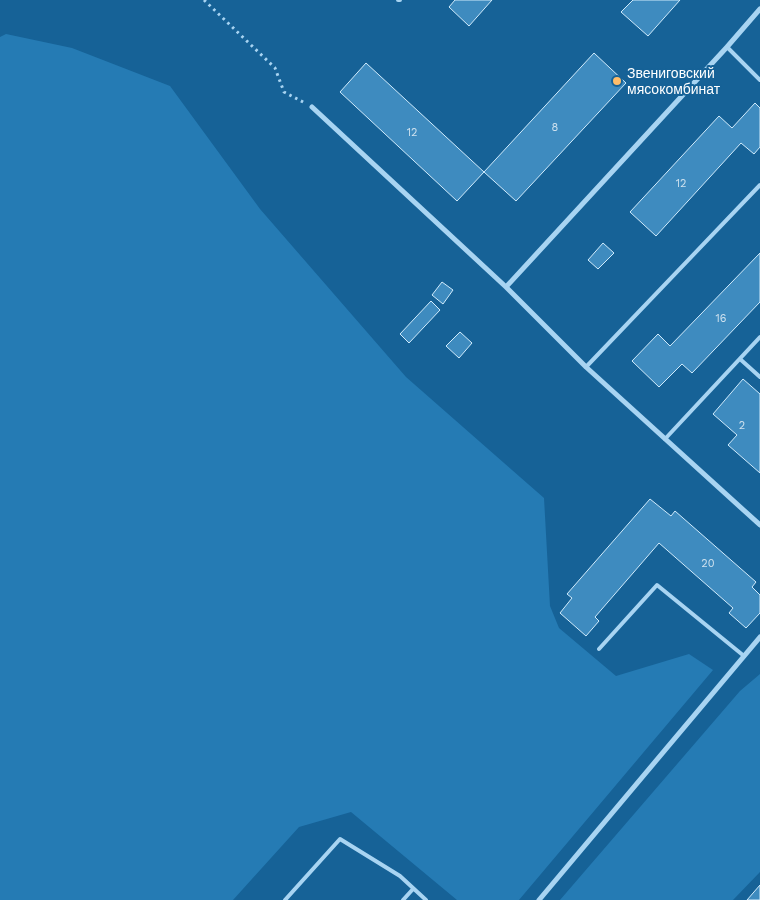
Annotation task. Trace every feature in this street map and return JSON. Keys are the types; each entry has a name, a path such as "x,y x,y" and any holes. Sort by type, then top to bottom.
{"street":[{"path":"506,287 760,9"},
{"path":"312,107 506,287 586,367 760,525"},
{"path":"539,900 760,637"}],"lane":[{"path":"727,47 760,80"},
{"path":"586,367 760,185"},
{"path":"665,439 760,337"},
{"path":"740,359 760,377"},
{"path":"599,649 657,585 744,656"},
{"path":"285,900 340,839 400,876 426,900"},
{"path":"403,900 413,889"}],"path":[{"path":"204,0 275,68 284,92 312,107"}],"shaded area":[{"path":"6,34 72,48 170,86 260,209 406,377 544,498 550,606 559,628 616,676 689,654 713,670 519,900 457,900 351,812 299,827 233,900 0,900 0,37"},
{"path":"760,674 760,872 733,900 560,900 740,691"}],"building":[{"path":"455,0 492,0 469,26 449,7"},
{"path":"633,0 680,0 648,36 621,12"},
{"path":"594,53 626,83 516,201 484,172"},
{"path":"366,63 484,172 457,201 340,92"},
{"path":"755,103 760,108 760,147 754,154 741,143 656,236 630,212 719,116 732,128"},
{"path":"603,243 614,253 598,269 588,260"},
{"path":"760,253 760,302 692,373 682,364 659,387 632,361 658,334 670,346"},
{"path":"442,282 453,290 443,304 432,295"},
{"path":"431,301 440,310 409,343 400,334"},
{"path":"460,332 472,343 459,358 446,346"},
{"path":"743,379 760,394 760,473 728,445 737,435 713,414"},
{"path":"650,499 671,516 675,511 756,582 752,587 760,595 760,613 746,628 729,613 733,608 659,543 595,617 599,621 586,636 560,613 572,598 567,594"},
{"path":"760,885 760,900 747,900"}],"place":[{"name":"Звениговский мясокомбинат","path":"617,81"}]}
